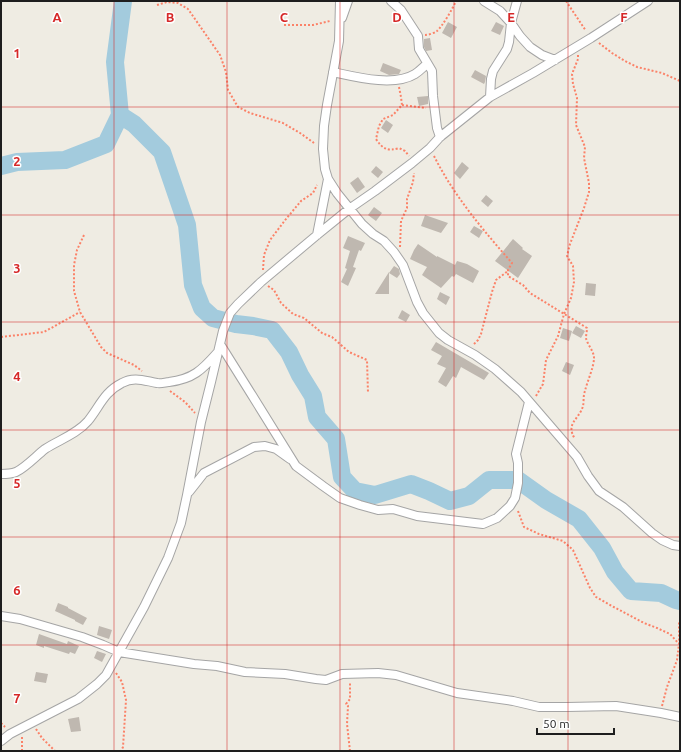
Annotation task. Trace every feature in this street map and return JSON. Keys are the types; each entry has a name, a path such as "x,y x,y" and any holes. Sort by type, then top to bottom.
{"street":[{"path":"340,1 339,42 326,112 323,149 325,169 328,180 362,224 384,241 403,264 417,302 423,313 439,333 457,346 467,350 496,369 512,383 577,457 599,491 623,507 662,540 673,545 680,546"},
{"path":"340,29 348,1"},
{"path":"390,1 401,10 418,36 419,49 432,71 433,96 437,128 440,137"},
{"path":"484,1 500,11 511,22 520,36 530,47 542,55 555,60"},
{"path":"490,97 493,71 510,42 511,22 517,1"},
{"path":"1,741 10,734 78,700 97,684 106,675 144,607 168,558 181,523 201,422 222,331 230,313 261,282 317,235 430,148 440,137 490,97 555,60 648,1"},
{"path":"333,72 368,79 398,80 415,74 427,64"},
{"path":"317,235 328,180"},
{"path":"220,344 296,466 340,498 378,510 393,509 417,516 483,524 497,518 510,506 515,498 518,482 518,463 516,454 530,402"},
{"path":"1,474 16,472 45,449 79,429 88,421 111,389 123,382 132,379 159,383 177,381 192,376 204,367 218,352"},
{"path":"187,495 204,473 254,447 265,446 276,449 293,462"},
{"path":"1,616 20,619 82,637 119,652 194,664 217,666 245,672 285,674 316,680 326,680 342,674 378,673 396,675 457,693 539,706 616,706 680,717"}],"path":[{"path":"418,36 429,35 438,30 456,1"},
{"path":"566,1 591,38 625,61 637,67 662,73 680,81"},
{"path":"157,5 167,2 178,3 188,9 220,54 226,72 228,90 238,107 250,113 283,123 323,149"},
{"path":"284,25 313,24 339,20"},
{"path":"530,402 535,399 542,384 546,360 558,336 564,314 571,298 574,282 573,266 567,256 589,192 589,183 584,158 584,147 576,125 577,98 572,74 578,59 577,53 573,49"},
{"path":"402,105 425,107 436,116"},
{"path":"430,148 440,169 473,216 512,263 508,270 496,280 481,334 478,340 467,350"},
{"path":"325,169 313,193 301,202 270,240 264,255 261,282 274,290 281,303 293,314 304,318 322,333 332,337 349,352 367,360 368,393"},
{"path":"84,235 77,250 74,265 74,291 80,312 107,353 134,365 144,372"},
{"path":"508,270 508,276 523,285 530,293 587,328 586,338 591,347 594,358 590,377 584,392 583,405 572,423 571,430 576,441"},
{"path":"1,337 44,332 80,312"},
{"path":"159,383 185,402 201,422"},
{"path":"515,498 524,527 539,534 563,541 573,550 590,588 596,597 644,623 670,634 679,644"},
{"path":"660,713 666,687 677,660 679,621"},
{"path":"112,665 122,682 126,700 123,747 121,751"},
{"path":"350,674 350,699 346,704 348,706 347,724 350,751"},
{"path":"32,723 42,738 55,751"},
{"path":"22,728 22,751"}],"building":[{"path":"448,22 457,27 451,38 442,33"},
{"path":"496,22 504,26 500,35 491,31"},
{"path":"430,38 432,50 426,51 424,47 424,39"},
{"path":"383,63 401,70 399,74 389,75 380,71"},
{"path":"475,70 486,76 484,84 471,77"},
{"path":"428,96 428,104 419,106 417,97"},
{"path":"386,120 393,125 388,133 381,128"},
{"path":"462,162 469,168 460,179 454,173"},
{"path":"376,166 383,172 378,178 371,172"},
{"path":"358,177 365,187 357,193 350,183"},
{"path":"486,195 493,201 488,207 481,201"},
{"path":"374,207 382,213 376,221 368,215"},
{"path":"425,215 448,223 441,233 421,226"},
{"path":"474,226 483,231 479,238 470,232"},
{"path":"348,236 365,243 361,251 359,250 353,267 356,268 348,286 341,282 347,269 345,268 350,251 343,248"},
{"path":"513,239 523,248 522,249 532,256 518,278 495,261"},
{"path":"418,244 437,257 455,265 457,261 467,264 479,271 473,283 456,274 454,277 452,276 441,288 422,275 427,267 410,259"},
{"path":"394,266 399,269 400,274 397,278 389,273"},
{"path":"389,272 389,294 375,294"},
{"path":"586,283 596,284 595,296 585,295"},
{"path":"440,292 450,297 446,305 437,299"},
{"path":"402,310 410,315 406,322 398,318"},
{"path":"576,326 585,331 581,338 572,333"},
{"path":"563,328 572,331 569,341 560,338"},
{"path":"436,342 489,373 484,380 461,367 456,378 453,376 446,387 438,382 446,368 437,364 442,356 431,350"},
{"path":"566,362 574,365 570,375 562,371"},
{"path":"58,603 87,618 83,625 55,611"},
{"path":"99,626 112,630 109,639 97,635"},
{"path":"39,634 67,644 68,641 79,646 75,654 70,652 69,654 44,646 44,648 36,645"},
{"path":"97,651 106,654 102,662 94,658"},
{"path":"36,672 48,674 46,683 34,681"},
{"path":"79,717 81,731 71,732 68,719"}],"waterway":[{"path":"1,166 17,162 65,160 106,144 120,115 115,62 123,1"},
{"path":"120,115 134,124 162,152 187,225 193,285 202,308 213,318 236,324 272,330 289,352 300,375 313,396 317,417 336,439 342,477 355,491 375,495 411,484 450,501 469,496 489,480 518,480 546,500 579,519 602,548 615,572 631,591 661,593 680,601"}]}
